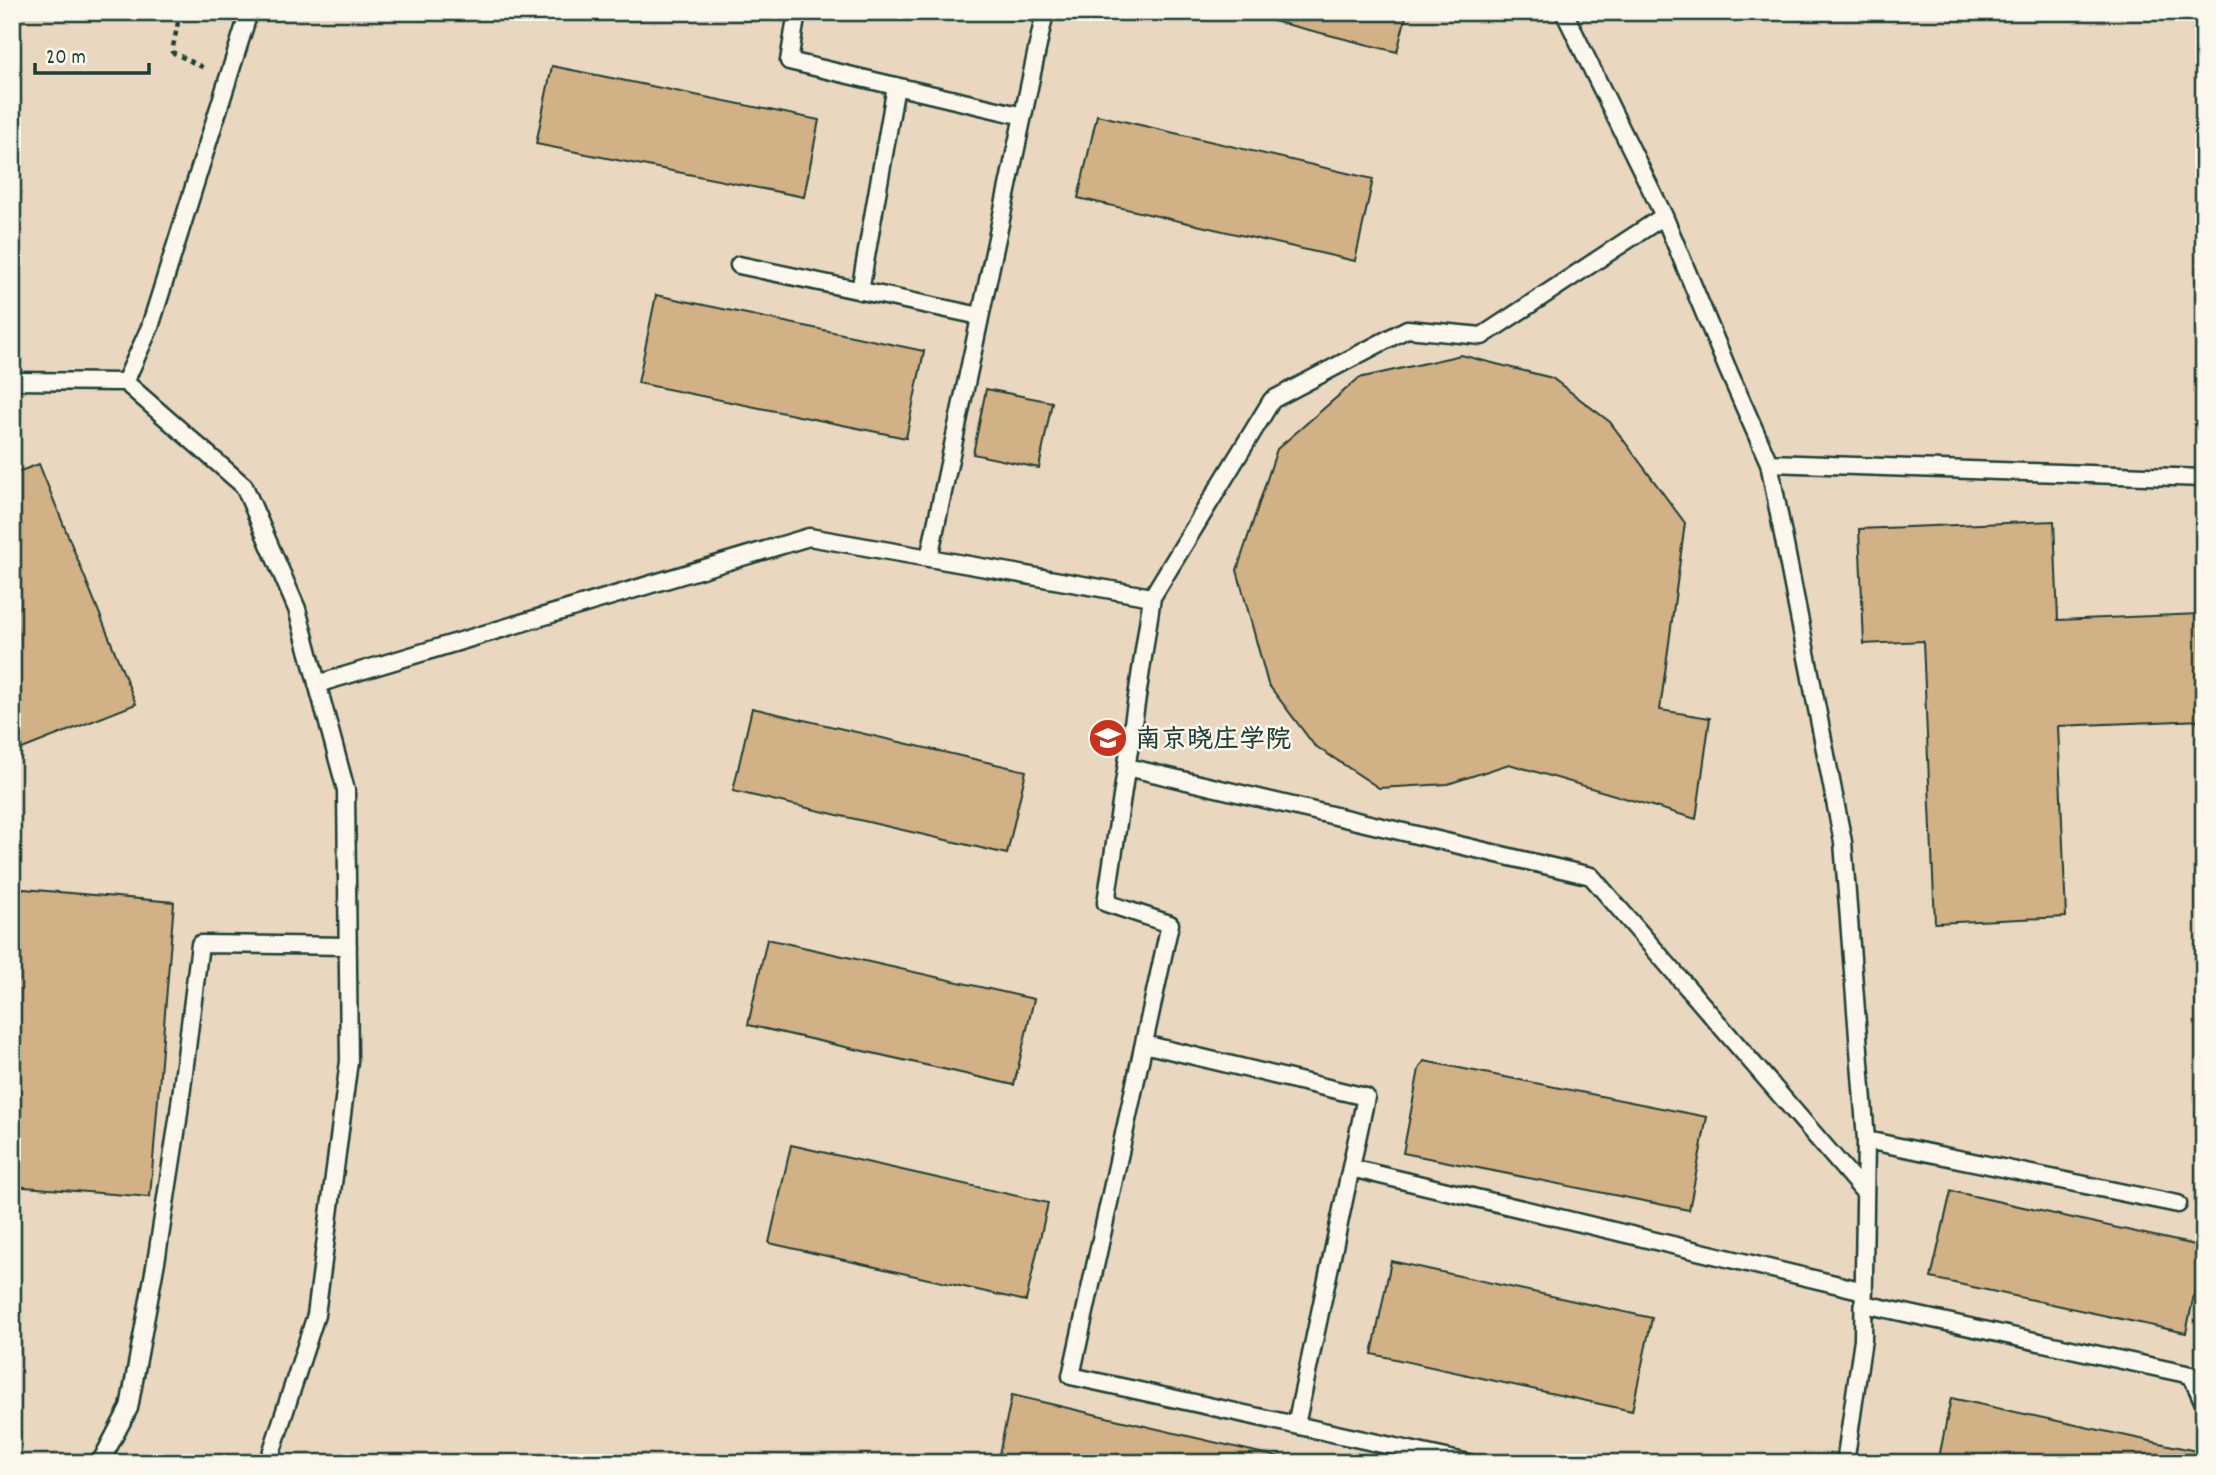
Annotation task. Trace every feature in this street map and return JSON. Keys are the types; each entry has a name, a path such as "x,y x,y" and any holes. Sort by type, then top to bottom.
{"lane":[{"path":"125,382 150,327 249,12"},
{"path":"797,12 789,61 1023,116"},
{"path":"929,558 1045,12"},
{"path":"1564,12 1664,216 1769,463 1843,842 1866,1140 1863,1339 1845,1463"},
{"path":"860,291 897,86"},
{"path":"1469,1463 1071,1376 1170,924 1107,903 1152,597 1272,400 1407,329 1482,336 1664,216"},
{"path":"739,265 980,316"},
{"path":"12,381 125,382 244,486 296,609 346,790 349,1061 316,1315 268,1463"},
{"path":"1769,463 2204,478"},
{"path":"317,684 809,537 1152,597"},
{"path":"1127,767 1591,876 1865,1193"},
{"path":"100,1463 129,1408 166,1201 200,944 348,946"},
{"path":"1144,1044 1366,1097 1296,1425"},
{"path":"1866,1140 2178,1205"},
{"path":"1351,1168 1864,1298 2191,1375 2204,1403"}],"path":[{"path":"180,12 172,52 228,79"}],"shaded area":[{"name":"南京晓庄学院","path":"12,12 2204,12 2204,1463 12,1463"}],"building":[{"path":"1237,12 1407,12 1397,52"},
{"path":"552,66 819,120 804,197 536,144"},
{"path":"1097,115 1373,179 1355,261 1078,198"},
{"path":"656,295 924,351 906,438 638,383"},
{"path":"1461,355 1552,378 1610,422 1685,523 1660,710 1710,718 1696,819 1509,764 1448,784 1379,788 1314,745 1268,684 1237,570 1277,449 1359,378"},
{"path":"986,389 1052,402 1039,468 973,454"},
{"path":"39,464 136,704 12,753 12,474"},
{"path":"2054,521 2058,620 2199,614 2203,720 2058,726 2066,917 1935,923 1923,641 1864,644 1859,529"},
{"path":"752,708 1026,771 1007,854 733,791"},
{"path":"12,888 174,902 150,1197 12,1186"},
{"path":"767,939 1034,999 1014,1085 748,1025"},
{"path":"1424,1061 1707,1117 1689,1210 1403,1153 1419,1069"},
{"path":"791,1145 1048,1203 1026,1301 769,1243"},
{"path":"1951,1191 2204,1247 2186,1333 1931,1278"},
{"path":"1391,1261 1652,1318 1632,1411 1372,1354"},
{"path":"1012,1395 1282,1458 1281,1463 997,1463"},
{"path":"1951,1398 2201,1452 2198,1463 1938,1463"}],"place":[{"name":"南京晓庄学院","path":"1108,738"}]}
